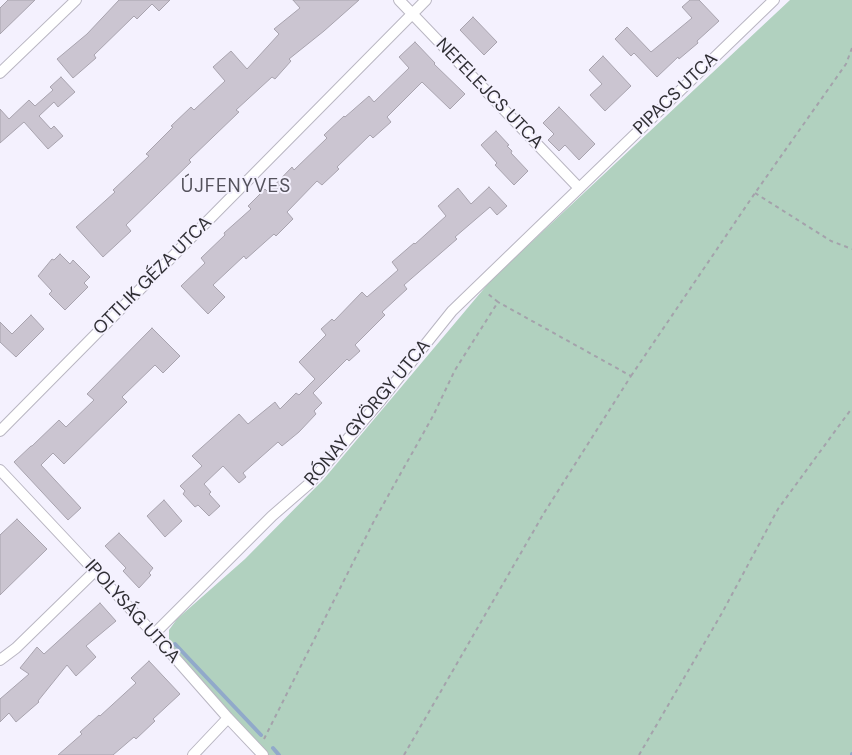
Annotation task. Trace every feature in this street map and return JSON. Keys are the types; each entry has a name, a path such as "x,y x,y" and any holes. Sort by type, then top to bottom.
{"street":[{"path":"0,73 76,0"},
{"name":"NEFELEJCS UTCA","path":"399,0 579,188"},
{"name":"OTTLIK GÉZA UTCA","path":"0,431 411,13 426,0"},
{"name":"PIPACS UTCA","path":"579,188 774,0"},
{"name":"RÓNAY GYÖRGY UTCA","path":"154,634 272,516 310,483 381,400 452,311 579,188"},
{"name":"IPOLYSÁG UTCA","path":"0,470 154,634 261,753"},
{"path":"0,660 16,648 95,571"},
{"path":"193,755 228,718"}],"path":[{"path":"404,755 544,513 631,376 754,193 846,64 852,48"},
{"path":"754,193 831,241 852,249"},
{"path":"478,286 498,302 631,376"},
{"path":"261,753 375,519 433,416 455,370 498,302"},
{"path":"639,755 722,613 778,509 852,408"}],"green space":[{"path":"790,0 852,0 852,755 263,755 169,642 169,630 177,619 245,559 323,480 492,279"}],"building":[{"path":"8,0 35,0 0,34 0,8"},
{"path":"119,0 170,0 159,11 152,4 137,19 134,16 94,55 96,58 73,78 57,59 87,34"},
{"path":"293,0 359,0 289,59 291,61 275,79 272,77 236,110 239,112 126,225 131,231 103,257 76,227 115,192 113,190 149,156 146,154 173,127 171,126 191,107 194,110 225,81 213,67 231,51 247,69 279,34 274,29 300,8"},
{"path":"690,0 699,0 719,21 697,41 698,43 679,59 678,57 657,77 634,53 631,56 615,39 627,27 651,52 692,18 682,7"},
{"path":"473,17 497,42 484,55 460,30"},
{"path":"415,42 434,64 465,94 450,109 422,82 387,117 391,122 373,138 370,135 337,167 339,169 322,185 317,181 287,212 293,219 276,236 274,234 246,259 244,256 213,285 225,297 208,314 181,286 205,263 201,258 225,235 224,233 251,209 248,206 265,189 268,192 292,167 294,170 327,138 324,135 344,116 369,96 374,102 409,68 399,57"},
{"path":"603,56 631,86 605,111 590,95 602,84 589,70"},
{"path":"61,77 75,92 58,107 54,102 39,116 51,129 54,126 63,136 48,149 24,122 0,143 0,109 9,119 29,100 35,106 53,90 50,87"},
{"path":"559,107 595,144 579,160 565,145 559,151 548,140 554,134 543,123"},
{"path":"496,131 509,145 507,146 512,151 511,153 528,171 514,185 495,165 497,163 481,145"},
{"path":"489,187 507,206 497,215 490,207 455,237 457,239 404,285 407,289 382,312 385,315 355,345 360,351 349,361 347,359 313,393 322,403 314,411 316,414 282,446 278,442 243,473 246,477 239,483 223,466 204,484 211,492 209,494 220,506 209,516 198,505 195,507 183,494 185,491 180,486 202,466 192,456 239,414 248,424 275,402 280,409 296,393 299,395 315,379 299,362 326,335 321,329 332,319 334,321 362,292 367,297 398,270 392,262 446,216 438,206 458,188 471,204"},
{"path":"60,254 70,264 73,260 90,277 84,283 88,287 65,310 49,294 52,291 38,276 52,259 54,260"},
{"path":"31,315 44,329 16,357 0,342 0,322 12,334"},
{"path":"152,328 180,356 163,373 155,365 122,397 127,402 64,464 53,453 41,465 81,508 68,520 14,462 59,420 66,427 94,400 87,394"},
{"path":"164,500 182,521 165,537 147,516"},
{"path":"17,519 47,549 0,595 0,535"},
{"path":"119,533 153,568 149,573 151,575 139,588 123,571 126,568 105,546"},
{"path":"100,603 116,621 86,646 96,657 76,676 67,665 39,702 16,722 9,713 0,722 0,699 29,674 20,668 37,647 44,654"},
{"path":"149,661 180,694 153,719 155,721 136,739 134,737 113,755 58,755 82,734 80,732 136,683 131,678"}],"waterway":[{"path":"175,644 261,735"},
{"path":"273,748 279,755"}],"district":[{"name":"ÚJFENYVES","path":"236,187"}]}
